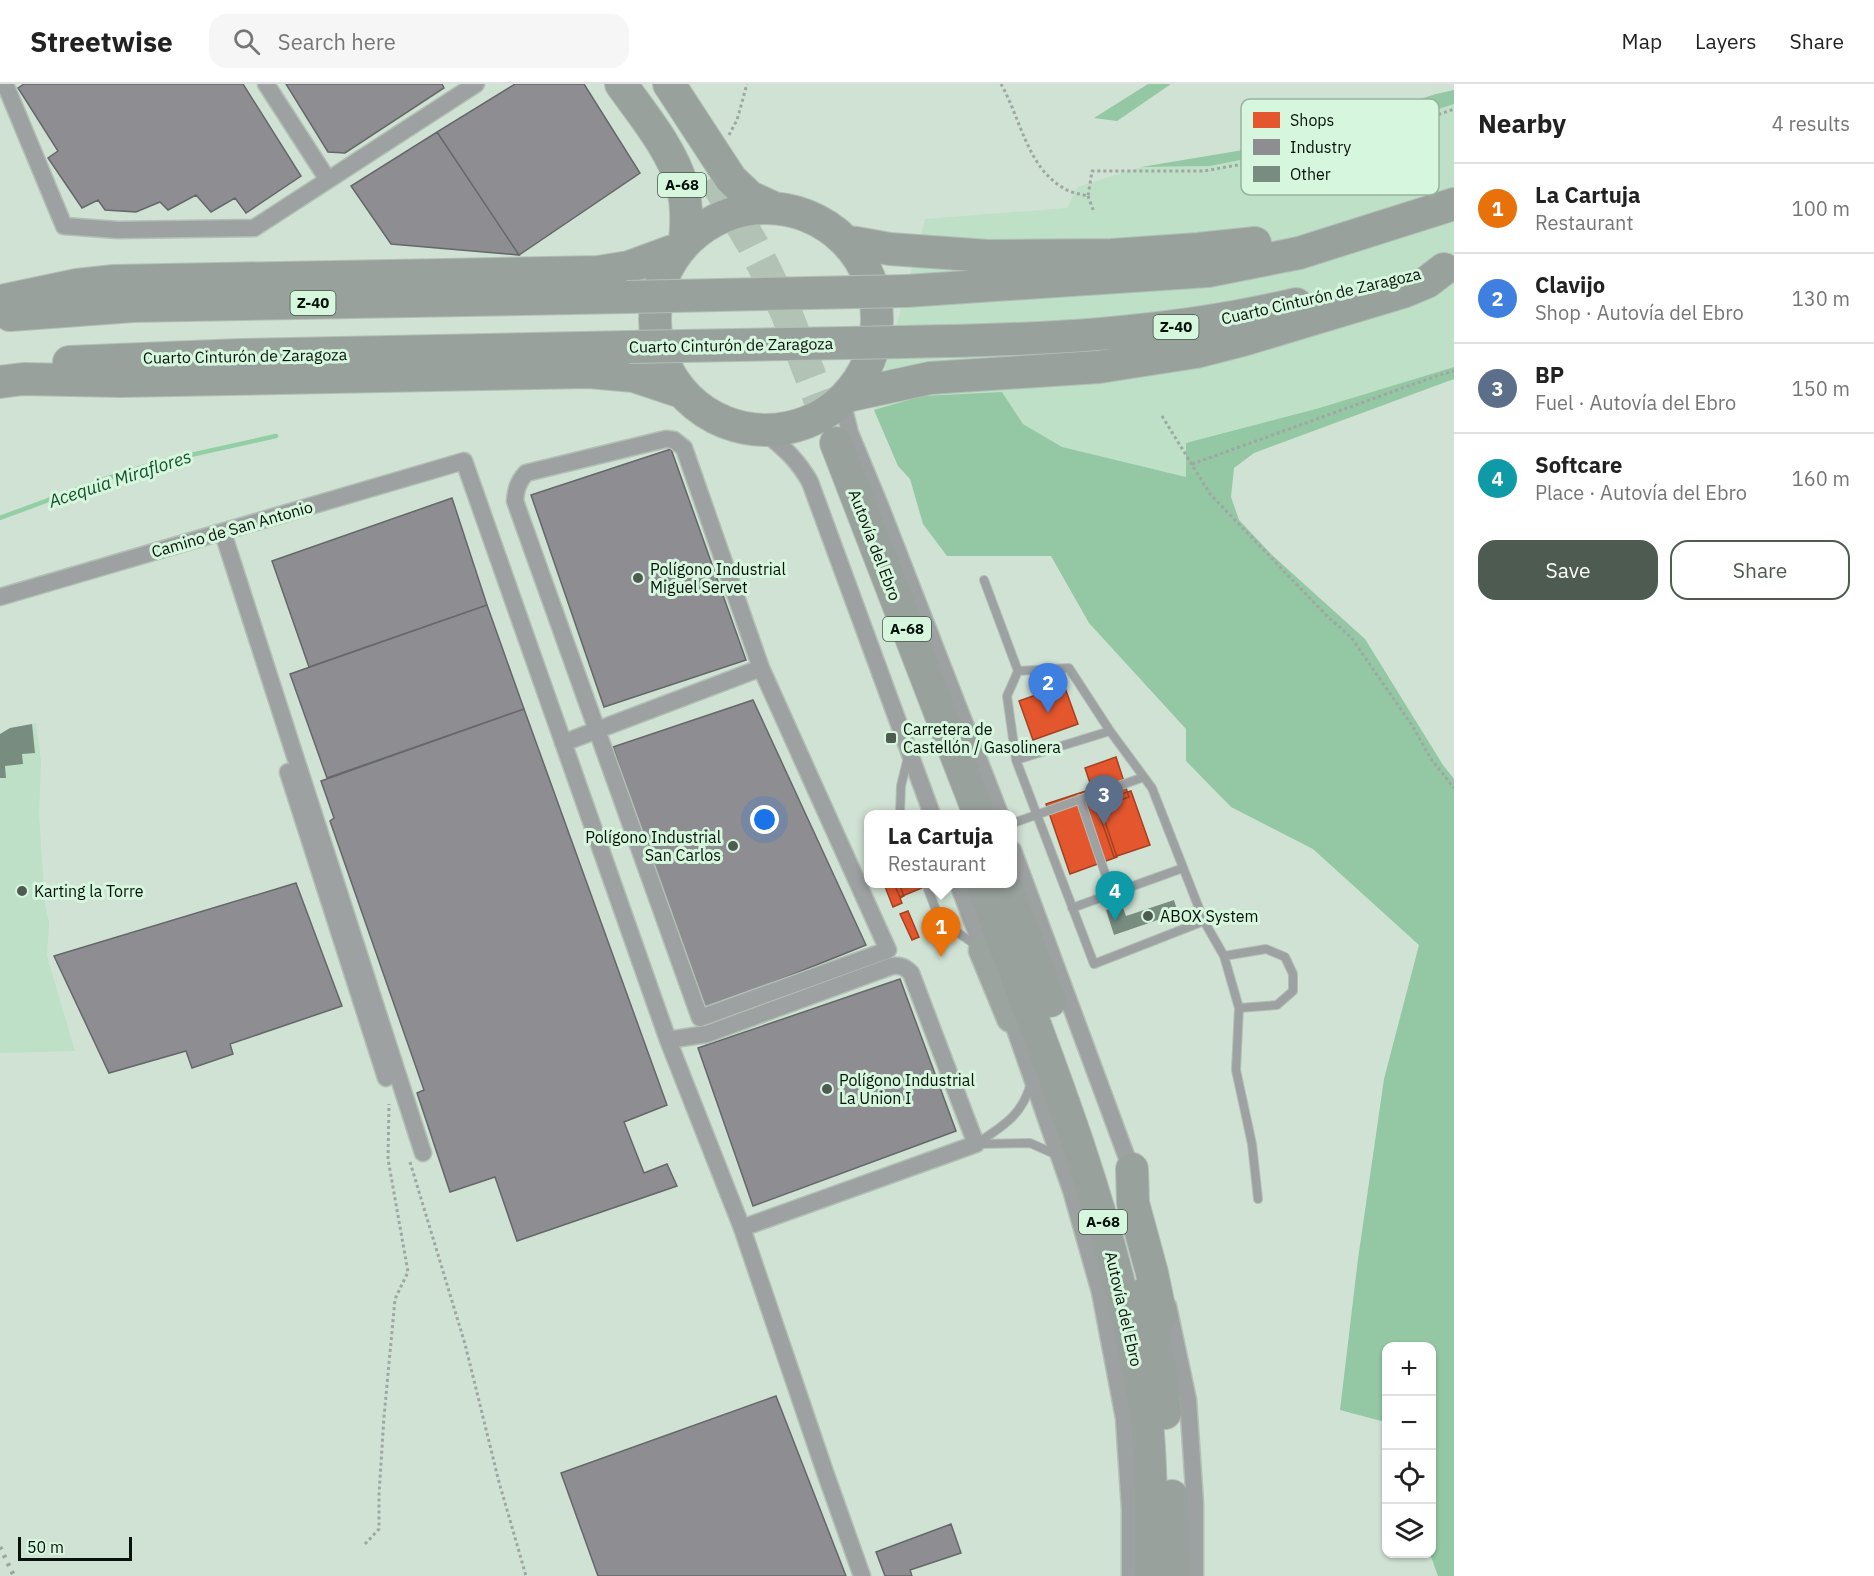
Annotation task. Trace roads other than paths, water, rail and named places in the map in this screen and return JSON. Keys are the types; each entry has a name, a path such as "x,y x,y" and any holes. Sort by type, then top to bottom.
{"highway":[{"name":"A-68","path":"621,84 656,135 674,165 682,184 686,204 682,245"},
{"path":"635,84 708,170"},
{"path":"651,84 708,170"},
{"name":"A-68","path":"669,84 708,170 731,179 750,197 774,208"},
{"name":"Z-40","path":"0,316 133,306 906,291 1208,271 1299,253 1454,204"},
{"path":"844,398 868,362 875,341 877,319 875,298 869,277 859,258 845,241 830,228 794,211 753,208 726,215 700,228 682,245 666,268 655,304 656,341 662,360 682,392 698,407 718,419 739,427 762,430 794,426 812,420 844,398 930,378 1098,367 1196,352 1244,340 1402,292 1427,282 1449,267"},
{"path":"845,241 890,249 988,256 1112,255 1250,244 1358,222 1391,225"},
{"path":"0,301 77,285 114,281 598,272 628,267 682,245"},
{"name":"Cuarto Cinturón de Zaragoza","path":"9,373 114,359 983,340 1155,330 1265,312 1449,267"},
{"path":"9,373 120,381 589,372 634,376 682,392"},
{"name":"Autovía del Ebro","path":"955,810 828,447 977,810"},
{"name":"Autovía del Ebro","path":"984,888 1031,1011 1066,1145 1091,1183 1120,1284 1146,1412 1151,1508 1151,1576"},
{"name":"Autovía del Ebro","path":"1007,888 1112,1176 1140,1276 1160,1367 1170,1451 1174,1576"},
{"path":"983,950 1066,1145"},
{"path":"1132,1169 1133,1203 1152,1273 1166,1340 1160,1367"}],"street":[{"path":"5,84 64,226 118,230 254,228 476,84"},
{"path":"266,84 328,180"},
{"path":"844,398 850,434 881,508 997,810"},
{"path":"762,430 800,464 810,482 930,810"},
{"path":"668,1040 700,1018 888,950 761,668 684,448 680,443 666,439 526,473 520,479 515,501 700,1018"},
{"name":"Camino de San Antonio","path":"0,597 464,461 564,743"},
{"path":"223,532 423,1153"},
{"path":"232,561 232,595 386,1078"},
{"path":"761,668 564,743 668,1040 742,1228 862,1576"},
{"path":"1017,861 1132,1169 1160,1269 1188,1400 1195,1504 1195,1576"},
{"path":"960,888 983,950"},
{"path":"668,1040 707,1034 892,966 899,965 911,974 976,1144 742,1228"},
{"path":"1011,1018 1032,1080 1066,1145 1071,1190 1100,1292 1124,1418 1130,1509 1130,1576"}],"lane":[{"path":"984,580 1018,671 1007,696 1016,760 1094,964 1204,921"},
{"path":"1018,671 1069,668 1110,731 1152,788 1204,921 1224,956 1239,1008 1236,1070 1252,1144 1258,1199"},
{"path":"1016,760 1110,731"},
{"path":"900,810 901,786 909,754"},
{"path":"1017,821 1144,777"},
{"path":"1080,799 1112,894"},
{"path":"1072,908 1183,868"},
{"path":"928,888 939,918 983,950"},
{"path":"1224,956 1266,949 1285,957 1293,974 1293,991 1277,1005 1239,1008"},
{"path":"976,1144 999,1128 1023,1106 1032,1080"},
{"path":"976,1144 1066,1145"}],"waterway":[{"name":"Acequia Miraflores","path":"0,518 102,480 159,462 276,436"}],"tunnel":[{"path":"713,177 753,245 786,312 836,443"}],"railway":[{"path":"0,1547 14,1576"}],"place":[{"name":"Polígono Industrial Miguel Servet","path":"638,578"},
{"name":"Clavijo","path":"1048,713"},
{"name":"Carretera de Castellón / Gasolinera","path":"891,738"},
{"name":"BP","path":"1104,825"},
{"name":"Polígono Industrial San Carlos","path":"733,846"},
{"name":"Karting la Torre","path":"22,891"},
{"name":"ABOX System","path":"1148,916"},
{"name":"Softcare","path":"1115,921"},
{"name":"La Cartuja","path":"941,957"},
{"name":"Polígono Industrial La Union I","path":"827,1089"}]}
